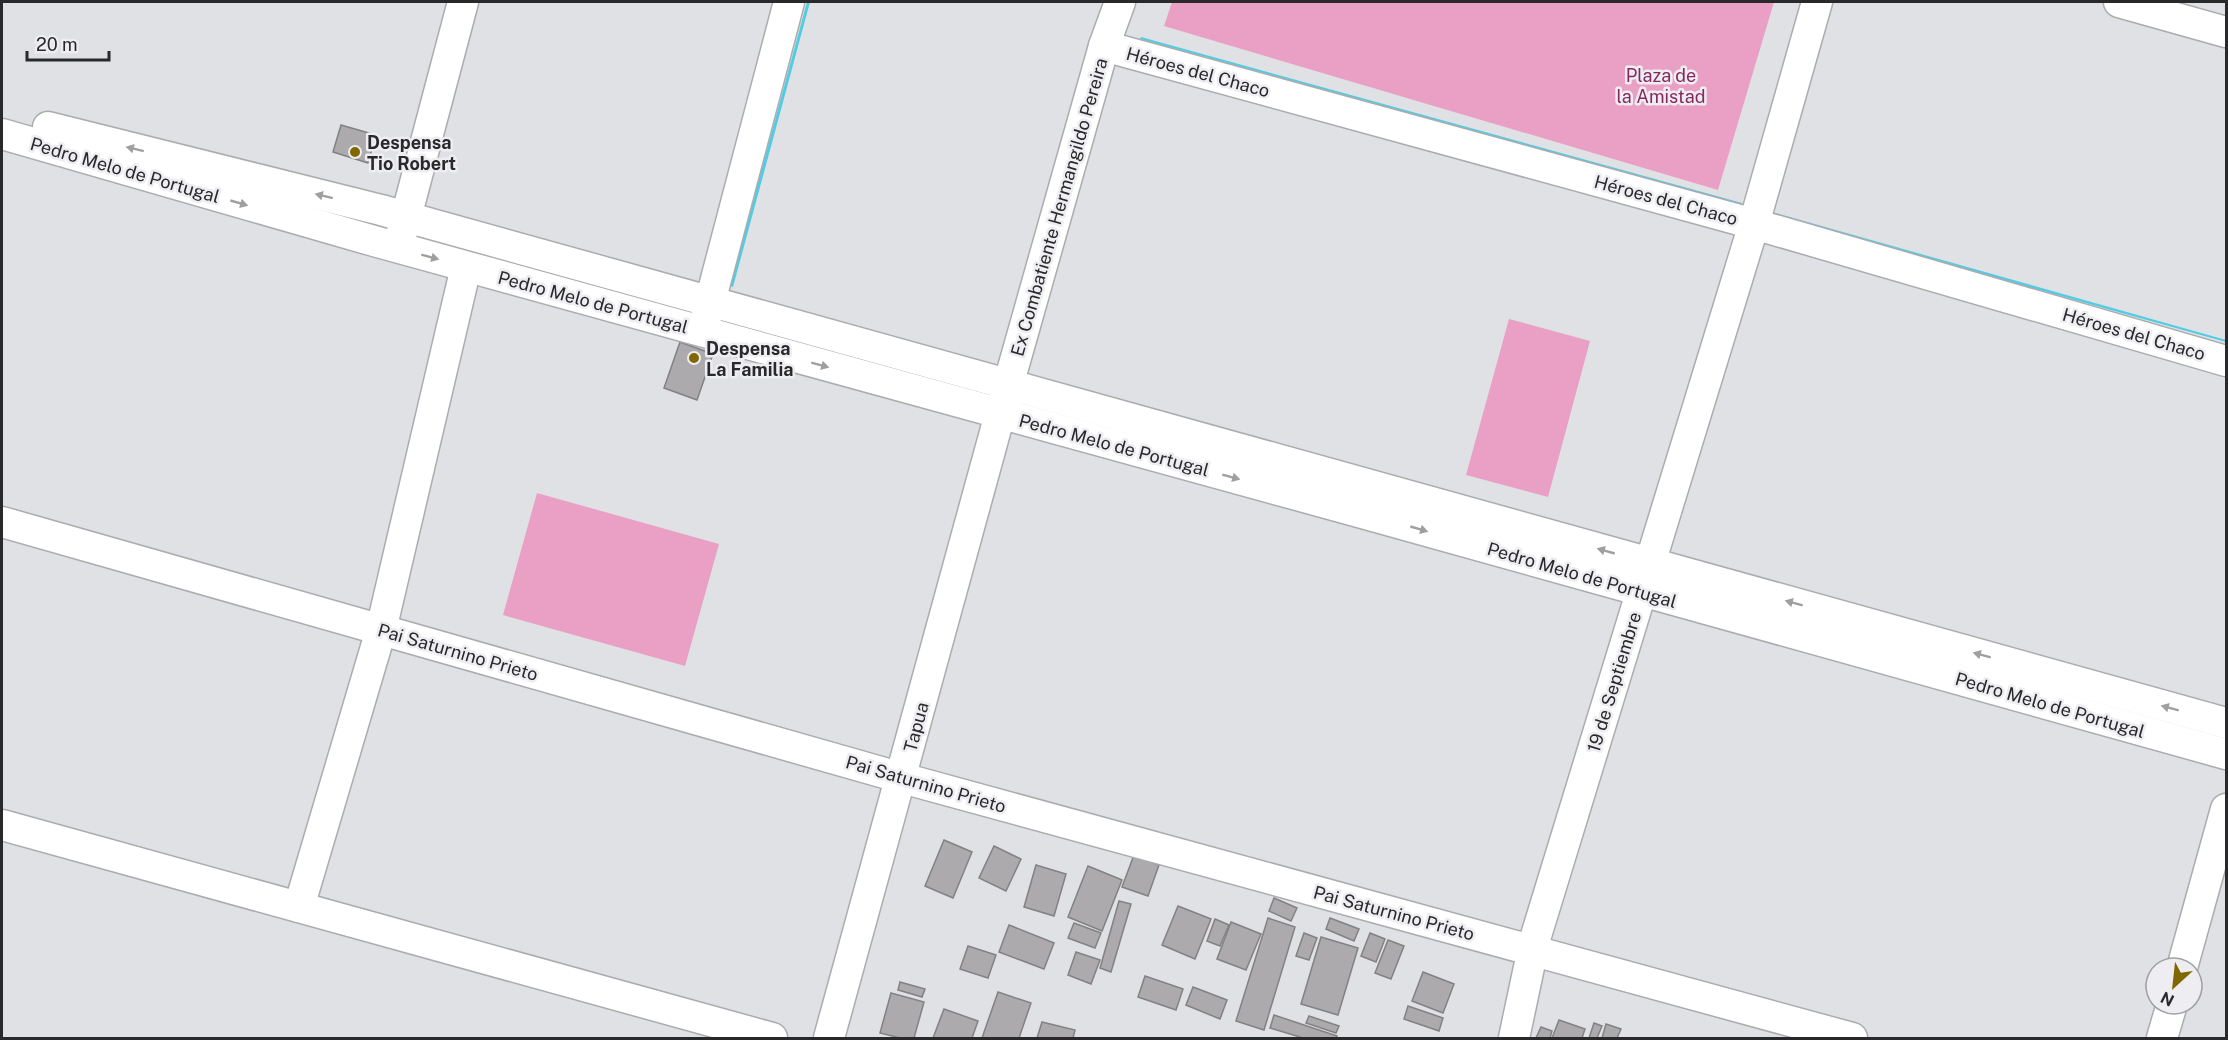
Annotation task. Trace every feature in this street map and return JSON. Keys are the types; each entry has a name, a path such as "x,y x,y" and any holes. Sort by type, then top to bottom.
{"street":[{"path":"398,248 463,2"},
{"path":"702,332 789,2"},
{"name":"Ex Combatiente Hermangildo Pereira","path":"1000,414 1104,46 1120,2"},
{"name":"19 de Septiembre","path":"1514,1038 1533,951 1754,224 1817,2"},
{"path":"2118,2 2226,32"},
{"name":"Héroes del Chaco","path":"1104,46 1754,224 2226,361"},
{"name":"Pedro Melo de Portugal","path":"2,116 406,217 2226,723"},
{"name":"Pedro Melo de Portugal","path":"2,134 466,267 1366,514 2226,754"},
{"path":"299,907 381,630 466,267"},
{"name":"Tapua","path":"829,1038 1000,414"},
{"path":"1366,514 1374,485"},
{"name":"Pai Saturnino Prieto","path":"2,522 902,778 1852,1038"},
{"path":"2185,956 2226,809"},
{"path":"2,825 772,1038"},
{"path":"2162,1038 2168,1016"}],"green space":[{"name":"Plaza de la Amistad","path":"1172,2 1774,2 1718,190 1164,26"},
{"path":"422,236 674,306 673,308 424,241"},
{"path":"1509,319 1590,341 1548,497 1466,475"},
{"path":"537,493 719,544 685,666 503,615"}],"water":[{"path":"807,2 810,2 733,287 730,286"},
{"path":"1141,37 1742,203 1741,205 1140,39"},
{"path":"1772,212 2226,340 2226,342 1770,215"}],"building":[{"path":"341,125 376,135 368,163 333,152"},
{"path":"680,342 713,354 697,400 664,388"},
{"path":"944,840 972,852 953,898 925,886"},
{"path":"994,846 1021,859 1006,891 979,878"},
{"path":"1134,855 1159,865 1148,896 1122,887"},
{"path":"1036,865 1066,874 1054,916 1024,907"},
{"path":"1088,866 1122,880 1102,931 1068,917"},
{"path":"1274,898 1297,908 1291,921 1269,911"},
{"path":"1119,901 1131,904 1111,972 1100,968"},
{"path":"1178,906 1211,919 1195,959 1162,945"},
{"path":"1268,918 1295,927 1264,1030 1236,1021"},
{"path":"1330,918 1359,929 1354,941 1326,929"},
{"path":"1215,919 1229,925 1220,946 1207,941"},
{"path":"1231,922 1261,934 1246,970 1217,959"},
{"path":"1074,923 1101,933 1095,948 1068,938"},
{"path":"1009,925 1054,943 1044,969 999,952"},
{"path":"1304,933 1317,938 1309,960 1296,956"},
{"path":"1370,933 1385,939 1376,962 1361,956"},
{"path":"1321,937 1358,948 1338,1015 1301,1004"},
{"path":"1388,940 1404,946 1391,979 1375,973"},
{"path":"968,946 996,955 988,978 960,969"},
{"path":"1076,952 1100,960 1091,984 1068,975"},
{"path":"1423,972 1454,984 1443,1013 1412,1001"},
{"path":"1145,976 1183,989 1176,1010 1138,997"},
{"path":"900,982 925,989 922,997 898,990"},
{"path":"1193,987 1227,1000 1220,1019 1186,1005"},
{"path":"998,992 1031,1003 1019,1038 982,1038"},
{"path":"891,993 924,1002 914,1038 900,1038 880,1033"},
{"path":"1408,1006 1443,1018 1439,1031 1404,1019"},
{"path":"944,1009 978,1021 972,1038 933,1038"},
{"path":"1274,1015 1337,1036 1336,1038 1303,1038 1270,1028"},
{"path":"1309,1016 1339,1026 1336,1033 1306,1023"},
{"path":"1559,1020 1585,1029 1582,1038 1552,1038"},
{"path":"1042,1022 1075,1030 1073,1038 1037,1038"},
{"path":"1594,1023 1602,1026 1597,1038 1589,1038"},
{"path":"1606,1024 1621,1029 1617,1038 1602,1038"},
{"path":"1541,1027 1552,1031 1550,1038 1536,1038"}],"place":[{"name":"Despensa Tio Robert","path":"355,152"},
{"name":"Despensa La Familia","path":"694,358"}]}
